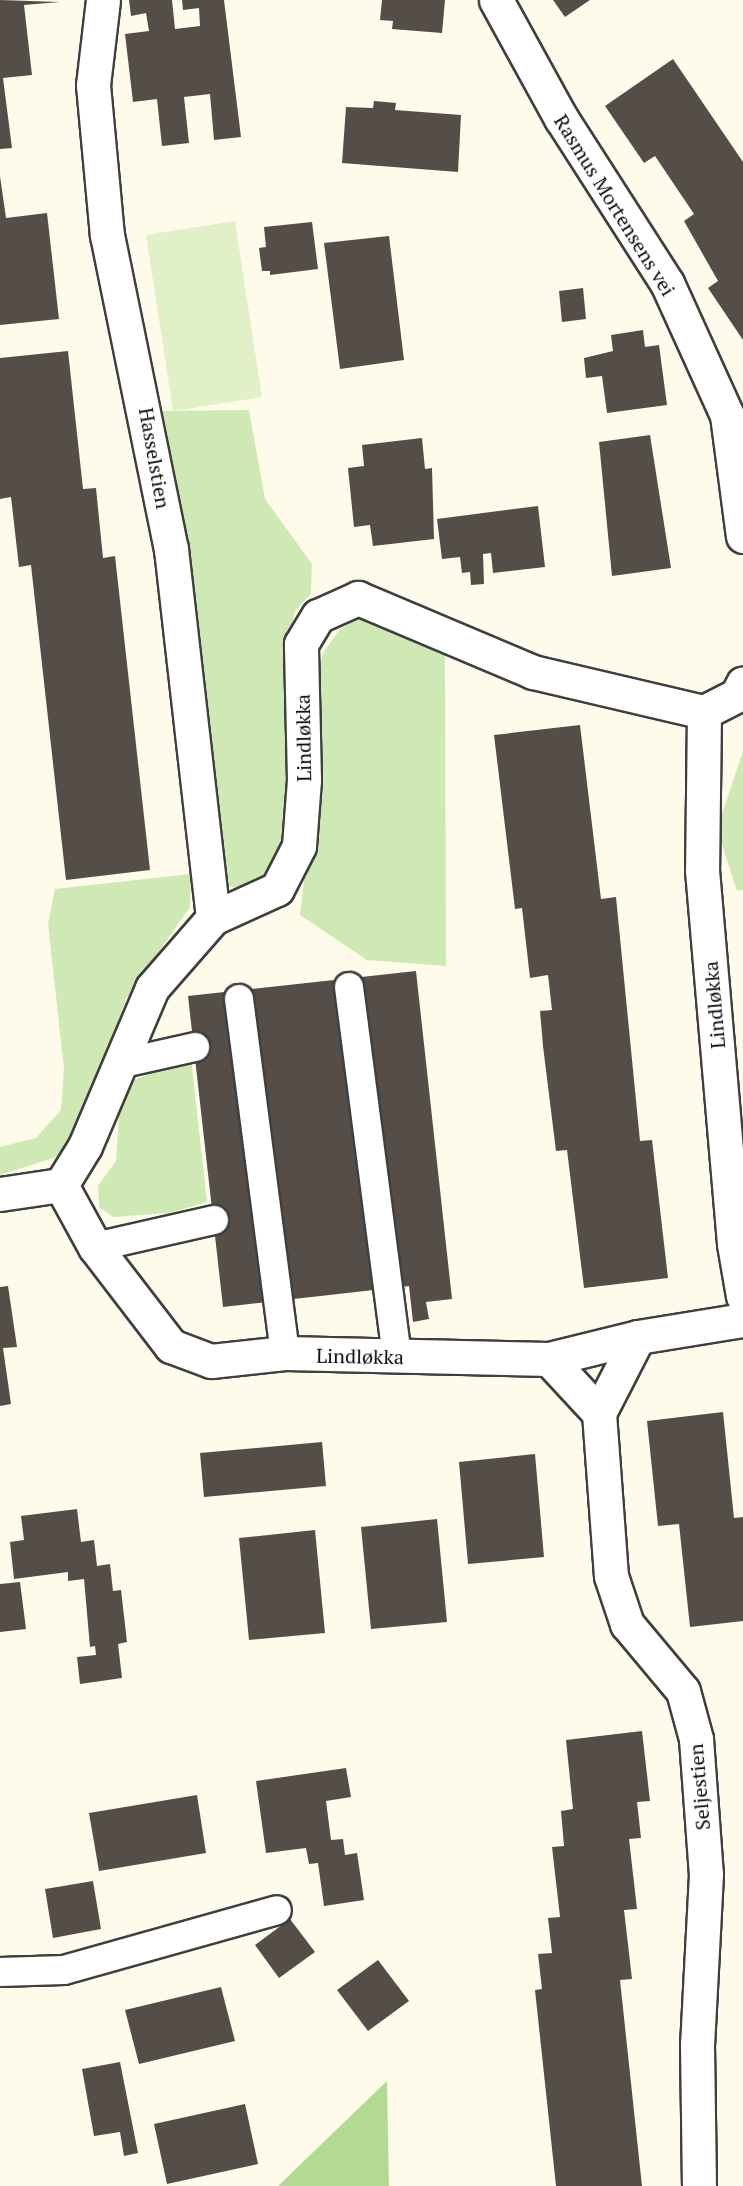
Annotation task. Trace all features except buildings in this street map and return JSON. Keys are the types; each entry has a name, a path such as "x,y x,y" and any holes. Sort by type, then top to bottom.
{"street":[{"name":"Hasselstien","path":"103,0 93,86 108,235 171,549 213,918"},
{"name":"Rasmus Mortensens vei","path":"496,0 561,118 667,283 727,415 743,536"},
{"name":"Lindløkka","path":"743,1296 734,1244 702,870 704,712 533,672 358,598 318,615 300,644 304,780 299,846 278,889 213,918 152,988 85,1146 61,1185 95,1247 171,1346 211,1361 285,1353 549,1359 638,1337 743,1320"},
{"path":"704,712 737,695 743,683"},
{"path":"0,1194 61,1185"},
{"path":"549,1359 599,1413 638,1337"},
{"name":"Seljestien","path":"599,1413 611,1576 627,1624 683,1691 696,1739 706,1874 696,2044 699,2186"}],"lane":[{"path":"349,987 397,1357"},
{"path":"240,999 285,1353"},
{"path":"119,1064 195,1047"},
{"path":"95,1247 214,1220"},
{"path":"0,1972 64,1970 278,1910"}],"green space":[{"path":"235,221 262,397 173,411 146,235"},
{"path":"249,410 265,499 312,564 311,594 295,611 284,659 287,834 264,882 246,890 229,886 220,874 162,411"},
{"path":"363,615 445,650 446,966 367,960 300,915 315,783 313,696 323,653 339,630"},
{"path":"743,751 743,890 737,891 717,829"},
{"path":"191,874 190,907 126,999 81,1128 56,1157 0,1175 0,1147 36,1138 61,1110 64,1069 48,924 55,889"},
{"path":"191,1058 207,1202 169,1213 113,1217 99,1207 98,1186 116,1161 120,1105 134,1080"},
{"path":"387,2081 389,2186 278,2186"}]}
